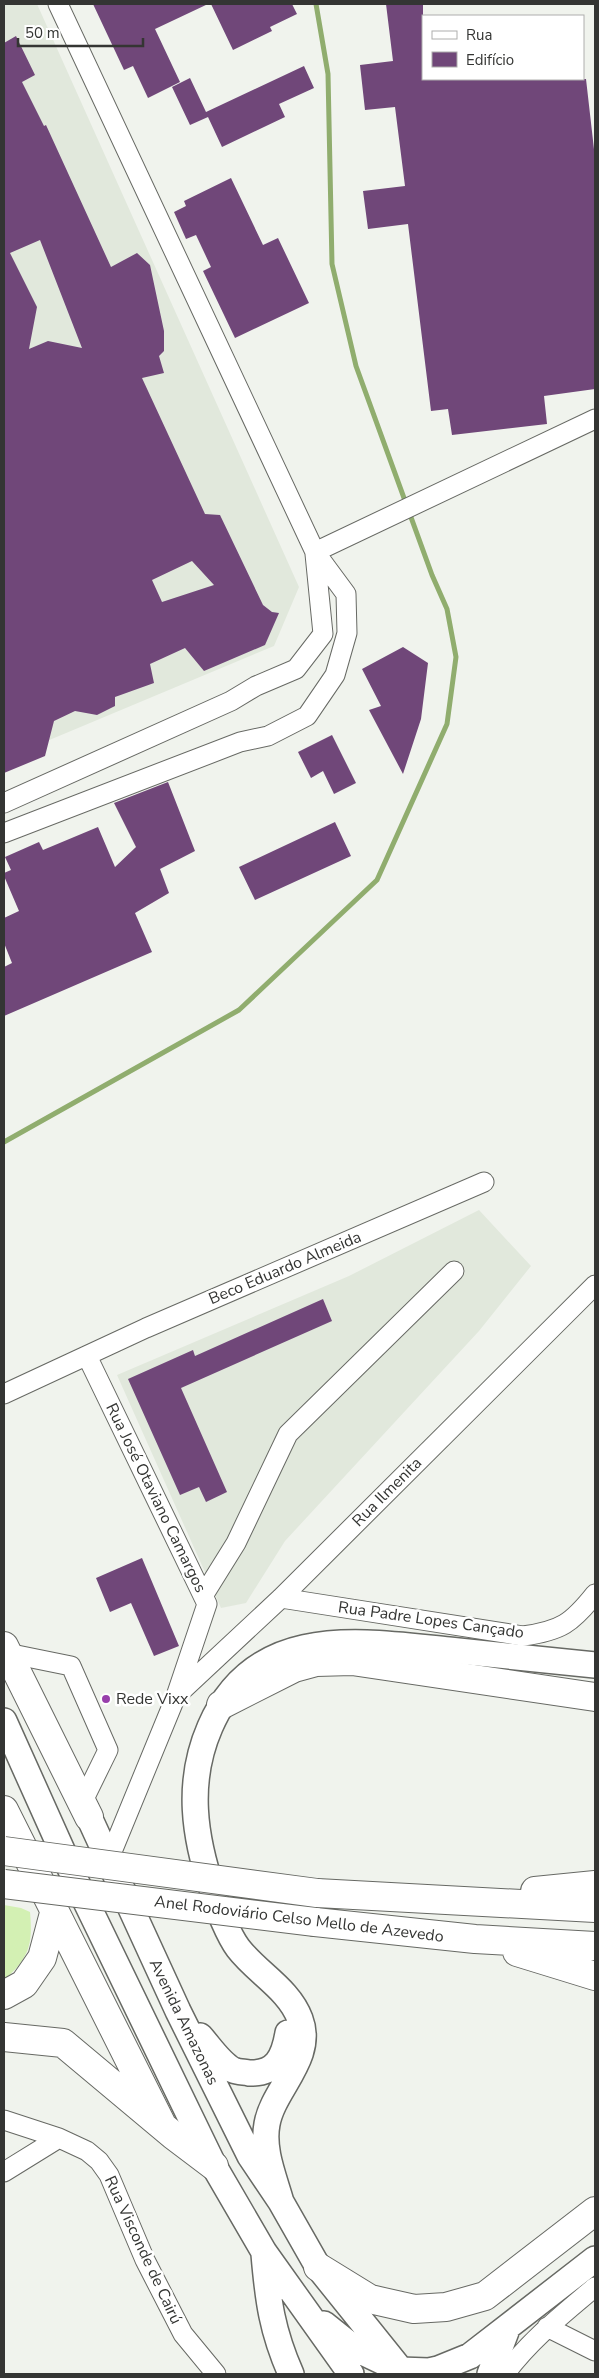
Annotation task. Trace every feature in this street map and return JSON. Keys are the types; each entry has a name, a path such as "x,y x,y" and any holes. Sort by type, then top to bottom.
{"highway":[{"name":"Avenida Amazonas","path":"5,1649 86,1810"},
{"path":"221,1705 273,1677 307,1664 352,1661 595,1697"},
{"path":"4,1810 162,2125"},
{"name":"Anel Rodoviário Celso Mello de Azevedo","path":"4,1851 317,1893 595,1908"},
{"name":"Anel Rodoviário Celso Mello de Azevedo","path":"4,1884 475,1940 595,1946"},
{"path":"452,1900 595,1885"},
{"path":"4,1995 24,1984 42,1958 54,1913"},
{"path":"475,1940 595,1976"},
{"path":"4,2037 63,2043 214,2166"},
{"path":"318,2267 370,2299 414,2309 446,2307 484,2296 595,2211"}],"main road":[{"path":"282,2202 267,2155 266,2128 268,2115 295,2067 303,2042 303,2029 300,2017 288,1998 238,1947 213,1894 202,1851 194,1808 194,1790 201,1749 221,1705 242,1680 269,1661 312,1645 332,1642 373,1642 595,1665"},
{"path":"4,1721 94,1920 214,2166 264,2252 299,2304 351,2374"},
{"name":"Avenida Amazonas","path":"86,1810 178,2011 250,2156 282,2202 318,2267 402,2372"},
{"path":"178,2011 224,2063 234,2070 254,2073 266,2072 277,2064 286,2049 289,2030 288,1998"},
{"path":"264,2252 270,2317 278,2346 291,2374"},
{"path":"299,2304 354,2348 402,2372 438,2369 470,2356 595,2259"},
{"path":"490,2374 507,2329"}],"street":[{"path":"4,833 240,742 268,736 307,716 335,675 347,633 346,594 315,552 58,4"},
{"path":"315,552 595,419"},
{"path":"22,827 6,802 231,701 256,686 296,669 323,634 315,552"},
{"name":"Beco Eduardo Almeida","path":"4,1394 146,1328 484,1182"},
{"path":"203,1596 236,1543 288,1434 454,1271"},
{"name":"Rua Ilmenita","path":"176,1696 281,1598 595,1284"},
{"name":"Rua José Otaviano Camargos","path":"87,1356 207,1604 176,1696 109,1859"},
{"name":"Rua Padre Lopes Cançado","path":"281,1598 523,1636 548,1632 576,1618 595,1594"},
{"path":"5,1649 71,1666 108,1750 86,1810 103,1824 113,1822 130,1810"},
{"name":"Rua Visconde de Cairú","path":"4,2120 59,2138 87,2151 109,2175 145,2260 183,2334 216,2374"},
{"path":"4,2172 59,2138"},
{"path":"505,2374 548,2327 595,2287"},
{"path":"548,2327 595,2351"}],"shaded area":[{"path":"4,4 37,4 299,587 274,646 4,759"},
{"path":"479,1210 531,1266 479,1331 285,1541 246,1603 221,1608 117,1375 349,1276"}],"green space":[{"path":"4,1905 21,1908 30,1912 31,1933 24,1958 4,1980"}],"building":[{"path":"93,4 208,4 155,29 180,82 148,98 133,66 124,70"},
{"path":"211,4 292,4 297,14 270,27 272,31 233,50"},
{"path":"386,4 423,4 422,80 586,79 595,158 595,389 544,396 547,424 452,435 448,409 431,411 408,224 368,229 363,191 405,186 395,107 365,110 360,65 393,61"},
{"path":"16,36 35,75 22,82 44,126 46,125 111,267 137,253 150,265 164,331 164,351 159,356 164,373 142,378 205,514 220,515 263,605 272,612 279,613 265,645 204,671 185,648 150,664 154,683 115,697 115,706 97,715 75,711 54,721 45,756 4,773 4,43","holes":["40,240 82,348 48,341 29,349 37,307 10,253","192,561 214,585 162,602 152,580"]},
{"path":"304,66 314,88 279,104 285,117 222,147 208,117 190,125 172,87 190,78 206,112"},
{"path":"231,178 263,245 278,238 309,303 235,338 203,271 211,267 196,235 186,239 174,212 186,206 184,201"},
{"path":"403,647 428,663 421,719 403,774 369,710 381,706 362,669"},
{"path":"332,735 356,783 334,794 323,771 311,778 298,752"},
{"path":"168,782 195,851 160,869 169,893 135,913 152,952 4,1016 4,967 12,963 4,943 4,918 19,911 4,876 4,873 11,870 5,857 39,842 43,850 98,827 115,867 136,847 114,803"},
{"path":"335,822 351,856 255,900 239,867"},
{"path":"323,1299 332,1321 181,1388 227,1492 206,1502 199,1487 180,1495 128,1379 193,1350 195,1356"},
{"path":"142,1558 179,1646 154,1656 131,1603 110,1612 96,1578"}],"waterway":[{"path":"4,1142 239,1010 377,880 447,724 456,657 447,609 432,575 356,366 332,264 328,74 316,4"}],"place":[{"name":"Rede Vixx","path":"106,1699"}]}
